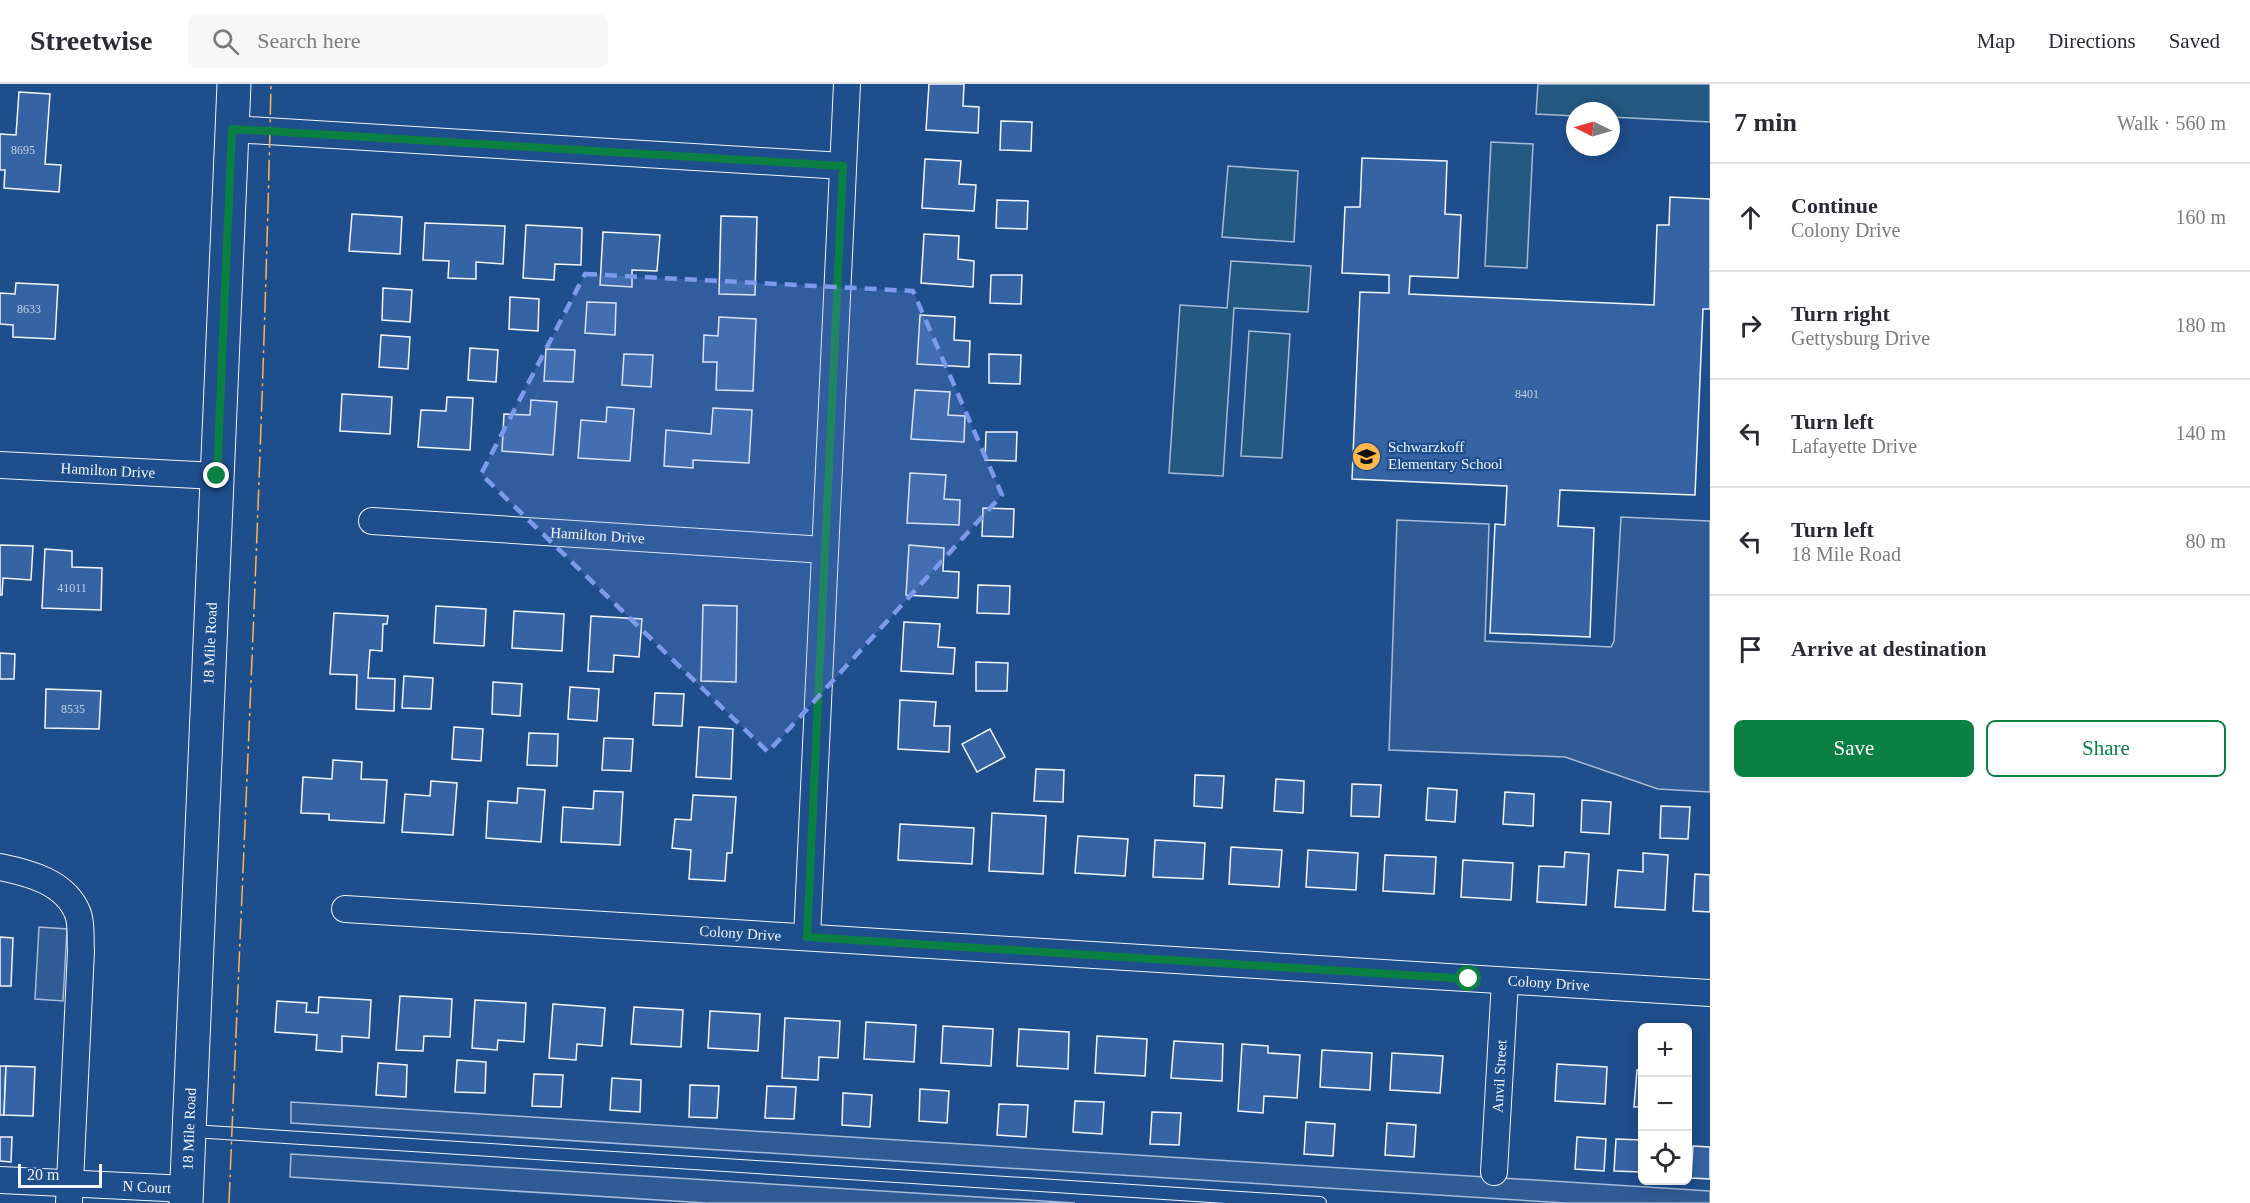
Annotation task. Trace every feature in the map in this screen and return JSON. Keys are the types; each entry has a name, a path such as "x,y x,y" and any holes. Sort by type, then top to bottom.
{"street":[{"name":"18 Mile Road","path":"186,1196 234,84"},
{"path":"807,937 847,84"},
{"path":"232,129 843,166"},
{"name":"Hamilton Drive","path":"0,465 217,476"},
{"name":"Hamilton Drive","path":"372,521 825,550"},
{"path":"0,867 25,872 61,891 77,913 80,926 81,951 70,1193"},
{"name":"Colony Drive","path":"345,909 1710,993"},
{"name":"Anvil Street","path":"1494,1172 1505,981"},
{"name":"N Court","path":"0,1180 70,1193 186,1196"}],"lane":[{"path":"188,1131 1320,1203"}],"highlighted area":[{"path":"585,274 913,291 1002,495 768,752 481,474"}],"shaded area":[{"path":"1538,84 1710,84 1710,122 1620,117 1620,102 1566,102 1566,116 1536,114"},
{"path":"1491,142 1533,144 1527,268 1485,266"},
{"path":"1228,166 1298,171 1294,242 1222,237"},
{"path":"1231,261 1311,266 1308,312 1234,308 1223,476 1169,473 1180,305 1227,308"},
{"path":"1249,331 1290,334 1282,458 1241,456"},
{"path":"1621,517 1710,521 1710,792 1658,789 1565,757 1389,750 1397,520 1489,524 1485,641 1611,647 1614,641"},
{"path":"39,927 67,929 63,1001 35,999"},
{"path":"291,1102 1710,1191 1710,1203 1565,1203 291,1123"},
{"path":"291,1154 1075,1203 706,1203 290,1177"}],"building":[{"path":"929,84 964,84 963,106 979,107 978,133 926,130"},
{"path":"19,92 50,94 45,164 61,165 59,192 4,188 5,170 0,170 0,134 16,135"},
{"path":"1001,121 1032,122 1031,151 1000,150"},
{"path":"1362,158 1447,161 1445,214 1461,215 1458,278 1410,276 1409,294 1654,305 1657,225 1669,225 1670,197 1710,199 1710,309 1703,309 1695,495 1560,490 1558,526 1594,528 1590,637 1490,633 1495,524 1505,525 1507,486 1352,479 1360,292 1389,293 1389,275 1342,273 1345,207 1360,207"},
{"path":"925,159 961,161 959,184 976,185 974,211 922,208"},
{"path":"997,200 1028,201 1027,229 996,228"},
{"path":"352,214 402,217 400,254 349,251"},
{"path":"721,216 757,217 755,295 719,294"},
{"path":"425,223 505,226 503,264 476,262 476,279 448,278 449,261 423,260"},
{"path":"526,225 582,228 581,265 555,264 554,280 523,278"},
{"path":"603,232 660,235 657,271 632,270 632,287 600,285"},
{"path":"924,234 959,236 958,259 974,261 973,287 921,283"},
{"path":"991,275 1022,275 1021,304 990,303"},
{"path":"16,283 58,285 55,339 13,337 13,325 0,324 0,293 15,294"},
{"path":"383,288 412,290 410,322 382,320"},
{"path":"510,297 539,299 538,331 509,329"},
{"path":"587,302 616,303 615,335 585,333"},
{"path":"920,315 955,317 954,340 970,341 969,367 917,364"},
{"path":"719,317 756,319 753,391 716,390 717,362 703,362 704,335 718,336"},
{"path":"381,335 410,337 408,369 379,367"},
{"path":"470,348 498,350 496,382 468,380"},
{"path":"546,349 575,350 573,382 544,381"},
{"path":"624,354 653,355 651,387 622,385"},
{"path":"989,354 1021,355 1020,384 989,383"},
{"path":"915,390 950,392 948,415 965,416 964,442 911,439"},
{"path":"342,394 392,397 390,434 340,431"},
{"path":"447,397 473,398 470,450 418,447 421,410 446,411"},
{"path":"531,400 557,402 553,455 502,451 504,414 530,415"},
{"path":"607,407 634,409 630,461 578,458 581,420 606,422"},
{"path":"713,408 752,410 749,463 693,460 693,468 664,466 666,430 711,434"},
{"path":"986,432 1017,432 1016,461 985,460"},
{"path":"910,473 946,475 944,499 960,500 959,525 907,523"},
{"path":"983,508 1014,509 1013,537 982,536"},
{"path":"0,545 33,546 31,580 3,578 2,595 0,595"},
{"path":"909,545 944,548 943,571 959,572 958,598 906,595"},
{"path":"45,549 72,551 72,567 102,568 101,610 42,608"},
{"path":"978,585 1010,586 1009,614 977,613"},
{"path":"703,605 737,606 736,682 701,681"},
{"path":"436,606 486,609 484,646 434,643"},
{"path":"514,611 564,614 562,651 512,648"},
{"path":"334,613 388,616 387,624 383,624 382,651 370,650 368,678 395,679 394,711 356,709 357,675 330,674"},
{"path":"591,616 642,619 639,657 614,655 613,672 588,671"},
{"path":"904,622 940,624 938,647 955,648 953,674 901,671"},
{"path":"0,653 15,654 14,679 0,679"},
{"path":"976,662 1008,663 1007,691 976,691"},
{"path":"404,676 433,678 431,709 402,708"},
{"path":"493,682 522,684 520,716 492,714"},
{"path":"570,687 599,689 597,721 568,719"},
{"path":"46,689 101,691 99,729 45,728"},
{"path":"655,693 684,694 682,726 653,725"},
{"path":"900,700 936,702 934,726 950,726 949,752 898,749"},
{"path":"454,727 483,729 481,761 452,759"},
{"path":"699,727 733,729 731,779 696,777"},
{"path":"990,729 1005,757 977,772 962,744"},
{"path":"529,733 558,734 557,766 527,765"},
{"path":"604,738 633,739 631,771 602,770"},
{"path":"333,760 362,762 361,779 387,780 384,823 329,820 329,814 301,813 303,777 332,779"},
{"path":"1036,769 1064,770 1063,802 1034,801"},
{"path":"1195,775 1224,776 1222,808 1194,806"},
{"path":"1276,779 1304,781 1303,813 1274,811"},
{"path":"431,781 457,783 453,835 402,832 405,794 430,796"},
{"path":"1352,784 1381,785 1379,817 1351,816"},
{"path":"518,788 545,790 541,842 486,838 488,801 517,803"},
{"path":"1428,788 1457,790 1455,822 1426,820"},
{"path":"594,791 623,792 620,845 561,842 563,807 593,809"},
{"path":"1505,792 1534,794 1533,826 1503,824"},
{"path":"693,795 736,797 732,853 727,853 725,881 689,879 691,850 672,848 675,819 691,820"},
{"path":"1582,800 1611,802 1609,834 1581,832"},
{"path":"1661,806 1690,807 1688,839 1660,838"},
{"path":"992,813 1046,816 1043,874 989,871"},
{"path":"900,824 974,828 972,864 898,860"},
{"path":"1078,836 1128,839 1125,876 1075,873"},
{"path":"1155,840 1205,843 1203,879 1153,877"},
{"path":"1231,847 1282,850 1279,887 1229,884"},
{"path":"1308,850 1358,853 1356,890 1306,887"},
{"path":"1565,852 1589,854 1586,905 1537,902 1539,866 1564,867"},
{"path":"1643,853 1668,855 1665,910 1615,907 1618,870 1643,872"},
{"path":"1385,855 1436,857 1434,894 1383,891"},
{"path":"1463,860 1513,863 1511,900 1461,897"},
{"path":"1695,874 1710,875 1710,912 1693,911"},
{"path":"0,937 13,938 11,986 0,986"},
{"path":"400,996 452,999 450,1037 424,1036 423,1051 396,1050"},
{"path":"319,997 371,1000 369,1038 342,1036 342,1052 316,1050 317,1035 275,1032 277,1001 307,1003 306,1012 318,1013"},
{"path":"475,1000 526,1003 524,1042 498,1040 497,1050 472,1048"},
{"path":"553,1004 605,1008 602,1046 577,1044 576,1060 549,1058"},
{"path":"634,1007 683,1010 681,1047 631,1044"},
{"path":"710,1011 760,1014 758,1051 708,1048"},
{"path":"785,1018 840,1021 838,1058 819,1057 818,1080 782,1078"},
{"path":"866,1022 916,1025 914,1062 864,1059"},
{"path":"943,1026 993,1029 991,1066 941,1063"},
{"path":"1019,1029 1069,1032 1068,1069 1017,1066"},
{"path":"1097,1036 1147,1039 1145,1076 1095,1073"},
{"path":"1174,1041 1223,1044 1222,1081 1171,1078"},
{"path":"1242,1044 1268,1046 1268,1053 1300,1055 1297,1098 1264,1096 1263,1113 1238,1111"},
{"path":"1322,1050 1372,1053 1370,1090 1320,1087"},
{"path":"1392,1053 1443,1056 1440,1093 1390,1090"},
{"path":"457,1060 486,1062 485,1093 455,1092"},
{"path":"378,1063 407,1065 406,1097 376,1095"},
{"path":"1557,1064 1607,1067 1605,1104 1555,1101"},
{"path":"0,1066 6,1066 4,1115 0,1115"},
{"path":"6,1066 35,1067 33,1116 4,1115"},
{"path":"1637,1070 1638,1070 1638,1107 1634,1107"},
{"path":"534,1074 563,1075 561,1107 532,1106"},
{"path":"612,1078 641,1080 640,1112 610,1110"},
{"path":"690,1085 719,1086 717,1118 689,1117"},
{"path":"767,1086 796,1087 794,1119 765,1118"},
{"path":"920,1089 949,1091 947,1123 919,1121"},
{"path":"843,1093 872,1095 870,1127 842,1125"},
{"path":"1075,1101 1104,1102 1102,1134 1073,1132"},
{"path":"999,1104 1028,1105 1026,1137 997,1135"},
{"path":"1152,1112 1181,1113 1179,1145 1150,1144"},
{"path":"1306,1122 1335,1124 1333,1156 1304,1154"},
{"path":"1387,1123 1416,1125 1414,1157 1385,1155"},
{"path":"0,1137 12,1137 11,1162 0,1161"},
{"path":"1577,1137 1606,1139 1604,1171 1575,1169"},
{"path":"1616,1139 1638,1140 1638,1172 1614,1171"},
{"path":"1693,1146 1710,1147 1710,1179 1692,1178"}],"power":[{"path":"229,1203 258,504 271,84"}],"place":[{"name":"Schwarzkoff Elementary School","path":"1367,456"}],"route":[{"path":"217,476 232,129 843,166 807,937 1469,979"}]}
